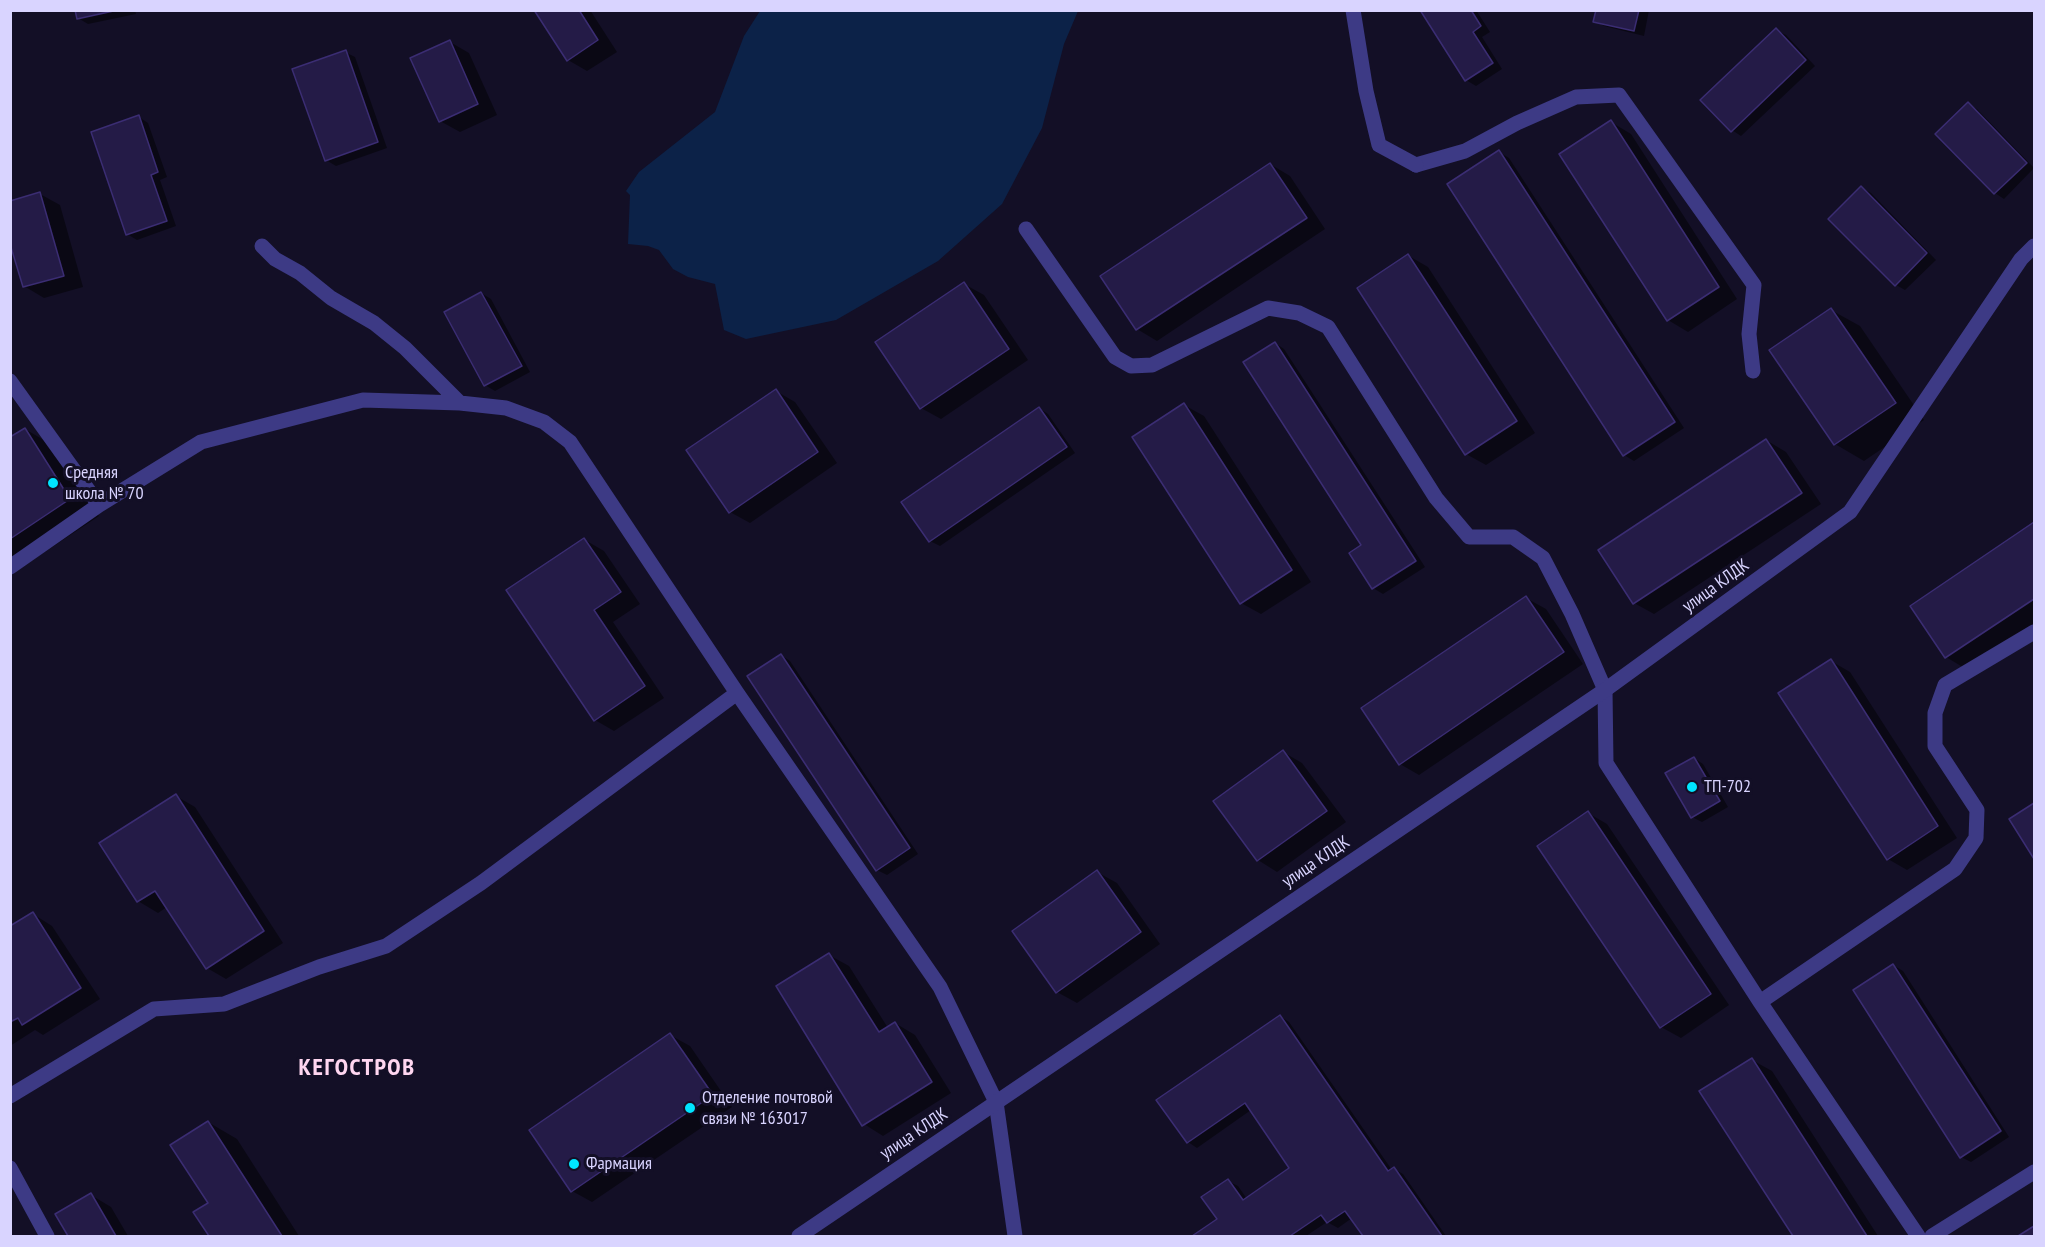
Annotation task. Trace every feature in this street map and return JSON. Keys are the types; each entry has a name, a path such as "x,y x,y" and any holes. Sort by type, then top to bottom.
{"street":[{"path":"1353,10 1366,91 1379,145 1416,165 1465,151 1517,123 1576,97 1619,95 1754,285 1749,334 1753,371"},
{"path":"1026,229 1115,357 1131,366 1152,365 1268,308 1299,313 1328,327 1436,498 1468,537 1513,537 1543,558 1572,614 1605,690 1606,763 1760,1002 1918,1236"},
{"path":"262,246 275,259 300,273 332,298 374,323 426,367 460,403"},
{"name":"улица КЛДК","path":"799,1236 1605,690 1850,512 2021,259 2034,246"},
{"path":"10,381 99,504"},
{"path":"10,567 99,504 201,442 363,400 460,403 506,408 544,422 570,442 737,693 940,987 996,1102 1015,1236"},
{"path":"1760,1002 1955,869 1976,838 1977,810 1935,746 1935,713 1945,685 2034,632"},
{"path":"10,1096 154,1009 224,1004 319,967 386,946 481,883 737,693"},
{"path":"10,1168 47,1236"},
{"path":"1932,1236 2034,1172"}],"water":[{"path":"760,11 1078,11 1064,44 1042,128 1002,204 938,261 836,320 746,339 724,330 715,284 688,277 673,269 659,250 648,246 628,244 630,195 626,191 639,172 715,112 744,36"}],"building":[{"path":"75,10 118,10 77,19"},
{"path":"534,10 579,10 598,40 567,61"},
{"path":"1420,10 1471,10 1481,26 1473,32 1493,63 1465,81"},
{"path":"1596,10 1639,10 1634,31 1593,22"},
{"path":"1776,28 1806,60 1731,132 1700,100"},
{"path":"450,40 478,104 439,122 410,58"},
{"path":"346,50 378,142 325,161 292,69"},
{"path":"1968,102 2027,163 1994,194 1935,134"},
{"path":"139,115 158,172 151,175 167,221 126,235 91,132"},
{"path":"1611,120 1719,287 1667,321 1559,154"},
{"path":"1499,150 1675,422 1623,456 1447,184"},
{"path":"1270,163 1307,218 1136,330 1100,276"},
{"path":"1861,186 1927,253 1895,286 1828,219"},
{"path":"40,192 64,276 23,287 10,244 10,201"},
{"path":"1408,254 1517,421 1465,455 1357,288"},
{"path":"964,282 1009,349 920,409 875,342"},
{"path":"481,292 522,366 484,386 444,312"},
{"path":"1831,308 1896,403 1834,445 1769,350"},
{"path":"1275,342 1416,561 1372,589 1349,553 1361,545 1243,362"},
{"path":"776,389 818,452 729,513 686,450"},
{"path":"1184,403 1292,570 1240,604 1132,437"},
{"path":"1039,407 1067,447 929,542 901,502"},
{"path":"25,428 70,499 10,539 10,437"},
{"path":"1766,439 1802,493 1633,604 1598,550"},
{"path":"2034,522 2034,599 1945,658 1910,606"},
{"path":"584,538 621,592 594,610 645,686 594,721 506,590"},
{"path":"1526,596 1564,652 1399,765 1361,708"},
{"path":"781,654 910,848 876,871 747,676"},
{"path":"1831,659 1938,826 1887,860 1778,693"},
{"path":"1283,750 1327,811 1257,861 1213,801"},
{"name":"ТП-702","path":"1694,757 1720,801 1691,818 1665,773"},
{"path":"176,794 264,931 206,969 155,891 137,902 99,843"},
{"path":"2034,803 2034,859 2009,819"},
{"path":"1588,811 1711,994 1660,1028 1537,846"},
{"path":"1097,870 1141,932 1056,993 1012,931"},
{"path":"33,912 81,988 22,1025 18,1018 10,1022 10,926"},
{"path":"829,953 879,1032 895,1022 932,1082 862,1126 776,986"},
{"path":"1893,964 2001,1131 1960,1158 1853,990"},
{"path":"1280,1015 1388,1171 1394,1167 1442,1236 1363,1236 1345,1211 1327,1223 1321,1215 1290,1236 1192,1236 1217,1219 1201,1197 1228,1179 1243,1200 1289,1168 1245,1103 1187,1143 1156,1100"},
{"path":"670,1033 713,1095 571,1192 529,1130"},
{"path":"1752,1058 1867,1236 1793,1236 1699,1091"},
{"path":"208,1121 282,1236 209,1236 193,1212 208,1203 170,1145"},
{"path":"91,1193 116,1236 68,1236 55,1214"},
{"path":"2034,1226 2034,1236 2018,1236"}],"place":[{"name":"Средняя школа № 70","path":"53,483"},
{"name":"ТП-702","path":"1692,787"},
{"name":"Отделение почтовой связи № 163017","path":"690,1108"},
{"name":"Фармация","path":"574,1164"}],"district":[{"name":"КЕГОСТРОВ","path":"357,1068"}]}
